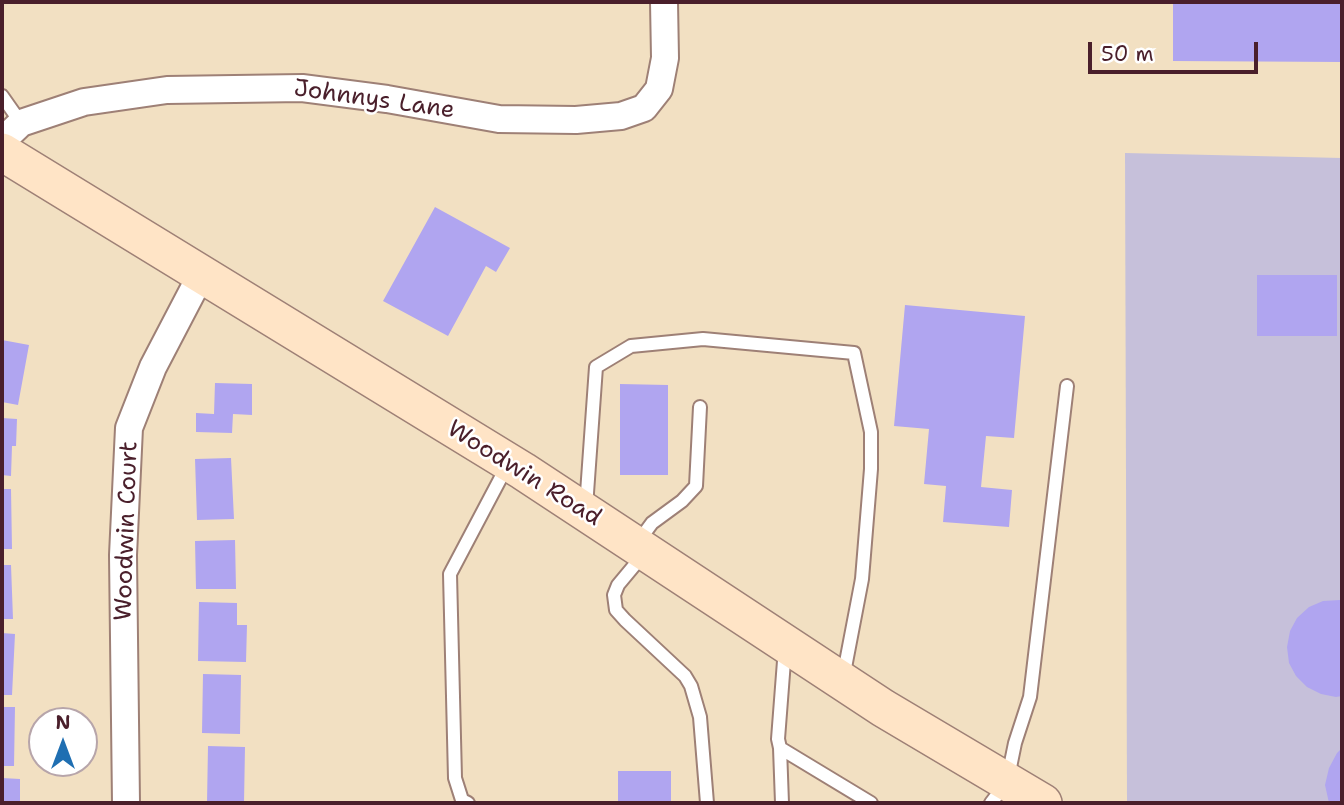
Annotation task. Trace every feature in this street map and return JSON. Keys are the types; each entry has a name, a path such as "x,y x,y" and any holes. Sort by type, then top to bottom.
{"street":[{"name":"Johnnys Lane","path":"2,141 84,102 167,90 302,88 387,99 499,119 576,120 621,116 644,108 659,89 665,58 664,2"},
{"name":"Woodwin Road","path":"12,137 201,275 509,462 883,708 999,793 1043,803"},
{"name":"Woodwin Court","path":"126,803 123,555 129,428 153,367 201,275"}],"lane":[{"path":"2,96 12,137"},
{"path":"586,513 596,367 631,346 703,339 854,353 871,432 871,469 862,579 842,681"},
{"path":"999,793 1030,697 1067,386"},
{"path":"700,407 696,486 682,501 652,523 614,595 616,610 685,676 691,686 700,717 707,803"},
{"path":"468,803 463,800 455,778 450,574 509,462"},
{"path":"782,803 778,739 785,644"},
{"path":"780,748 871,803"}],"shaded area":[{"path":"1125,153 1342,158 1342,803 1127,803"}],"building":[{"path":"1173,2 1342,2 1342,62 1173,61"},
{"path":"435,207 510,248 496,272 486,266 448,336 383,301"},
{"path":"1257,275 1337,275 1337,336 1257,336"},
{"path":"905,305 1025,316 1014,438 986,436 981,487 1012,490 1009,527 943,522 946,486 924,484 929,429 894,426"},
{"path":"2,340 29,345 18,405 2,402"},
{"path":"215,383 252,384 252,415 233,414 232,433 196,432 196,413 214,414"},
{"path":"620,384 668,385 668,475 620,475"},
{"path":"2,418 17,419 16,446 12,446 11,476 2,475"},
{"path":"231,458 234,519 197,520 195,459"},
{"path":"2,489 11,489 12,549 2,549"},
{"path":"235,540 236,589 196,589 195,541"},
{"path":"2,565 11,565 13,619 2,619"},
{"path":"1342,600 1342,696 1336,697 1307,687 1296,676 1289,663 1287,647 1290,631 1297,618 1309,607 1323,601"},
{"path":"199,602 237,603 237,625 247,625 246,662 198,661"},
{"path":"2,633 15,634 12,695 2,695"},
{"path":"203,674 241,675 240,734 202,733"},
{"path":"2,707 15,707 14,766 2,766"},
{"path":"208,746 245,747 244,803 207,803"},
{"path":"1342,748 1342,803 1329,803 1325,785 1329,768"},
{"path":"618,771 671,771 671,803 618,803"},
{"path":"2,778 20,779 20,803 2,803"}]}
